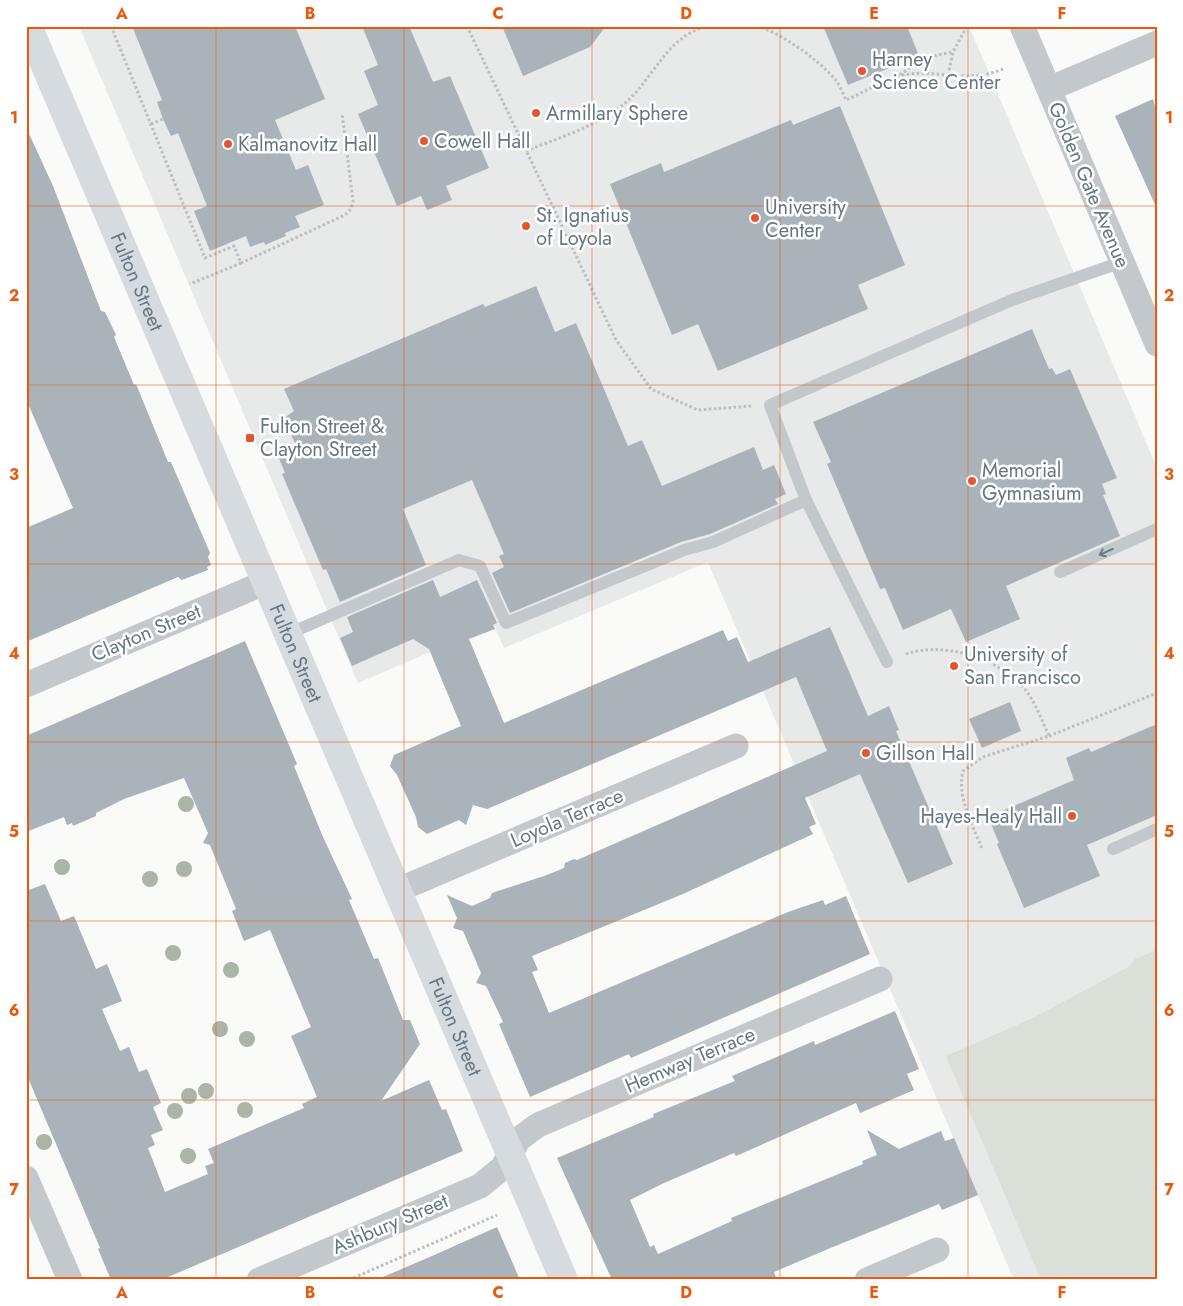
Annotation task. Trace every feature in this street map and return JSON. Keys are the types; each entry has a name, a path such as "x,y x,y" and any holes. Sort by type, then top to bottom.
{"main road":[{"name":"Fulton Street","path":"28,26 564,1280"}],"street":[{"name":"Golden Gate Avenue","path":"1022,26 1157,344"},
{"path":"1049,89 1157,43"},
{"name":"Clayton Street","path":"26,685 266,582"},
{"name":"Loyola Terrace","path":"398,890 736,746"},
{"name":"Hemway Terrace","path":"511,1154 519,1139 538,1125 880,979"},
{"name":"Ashbury Street","path":"259,1280 480,1186 497,1173 511,1154"},
{"path":"26,1178 70,1280"},
{"path":"868,1280 937,1250"}],"lane":[{"path":"887,662 806,500 770,405 1012,300 1122,262"},
{"path":"288,634 460,560 480,566 506,623 684,550 713,542 806,500"},
{"path":"1060,572 1154,530"},
{"path":"1113,849 1157,829"}],"path":[{"path":"111,26 205,258 234,246 241,263"},
{"path":"467,26 616,340 651,389 698,410 770,405"},
{"path":"526,151 612,113 635,93 671,46 688,34 708,26"},
{"path":"757,26 787,39 814,61 836,80 846,100 899,76 923,58 953,52"},
{"path":"948,76 953,52 967,26"},
{"path":"899,76 980,76 1003,69"},
{"path":"190,284 241,263 345,215 351,209 353,201 342,113"},
{"path":"151,124 163,118"},
{"path":"887,662 909,653 936,650 973,657 994,665 1012,677 1024,689 1049,736"},
{"path":"982,848 962,798 960,783 963,771 983,757 1049,736 1157,693"},
{"path":"349,1280 497,1214"}],"shaded area":[{"name":"University of San Francisco","path":"79,26 969,26 1157,468 1157,1280 1014,1280 708,562 504,648 494,625 358,683"},
{"path":"1157,950 1157,1280 1041,1280 946,1056 1035,1017 1130,966 1135,959"}],"building":[{"name":"Kalmanovitz Hall","path":"132,26 295,26 325,99 275,120 296,170 308,165 324,205 295,216 300,227 285,233 286,236 265,245 264,242 250,247 246,236 210,251 194,211 207,206 178,133 171,136 163,119 157,102 162,100"},
{"name":"Cowell Hall","path":"362,26 409,26 433,82 450,76 489,168 446,186 452,200 427,210 421,196 397,206 358,114 378,105 364,71 378,65"},
{"path":"502,26 606,26 590,47 523,76"},
{"name":"Harney Science Center","path":"823,26 907,26 919,56 848,85"},
{"path":"1153,99 1157,114 1157,209 1115,116"},
{"name":"University Center","path":"840,106 905,265 858,285 868,309 718,371 698,324 672,335 610,184 661,163 664,172 791,120 793,125"},
{"path":"26,127 53,186 101,311 105,312 116,335 114,337 134,385 136,384 168,462 171,462 210,553 208,557 211,565 207,567 208,570 182,580 178,577 26,642 26,528 73,508 26,399"},
{"path":"536,286 555,332 576,323 628,446 642,440 662,486 754,447 763,470 774,465 786,494 775,499 778,504 710,534 681,542 510,613 492,573 504,567 499,556 504,554 472,480 403,509 426,565 340,602 326,569 323,570 282,474 285,473 278,456 297,448 284,418 294,411 284,389 483,304 485,307"},
{"name":"Memorial Gymnasium","path":"1032,329 1049,369 1052,368 1056,375 1070,369 1117,478 1102,484 1106,494 1103,495 1120,536 1006,586 1020,619 966,642 951,609 903,630 885,588 880,589 827,464 831,462 813,422"},
{"path":"433,580 440,597 477,580 497,623 493,625 495,629 469,639 504,723 723,630 728,641 737,637 748,662 830,627 868,716 889,706 899,730 896,731 953,864 908,883 860,774 805,798 816,824 809,827 813,834 683,894 532,956 538,970 532,972 549,1013 788,912 823,900 825,905 846,896 870,954 631,1058 629,1054 530,1097 499,1024 503,1022 486,986 476,983 481,973 463,931 453,928 457,918 447,895 472,906 490,898 492,893 564,868 565,863 574,859 577,860 827,751 796,677 487,809 473,805 466,825 459,820 427,834 418,827 416,817 397,775 390,766 394,755 461,726 429,649 413,639 352,666 340,638 353,632 347,617"},
{"path":"245,641 297,764 294,766 323,837 352,899 349,900 374,959 378,958 403,1020 410,1020 420,1044 381,1101 429,1080 442,1110 446,1109 463,1151 161,1280 111,1280 98,1249 100,1248 26,1073 26,891 45,884 61,921 74,916 96,969 107,964 122,1001 102,1009 120,1051 129,1047 139,1072 147,1069 161,1103 153,1107 163,1130 151,1135 155,1145 148,1148 165,1192 208,1174 205,1166 214,1163 208,1149 304,1108 302,1104 317,1097 291,1036 311,1027 270,930 244,941 232,911 236,909 210,845 203,843 208,833 184,778 124,799 96,813 96,816 73,826 72,823 67,825 64,817 26,832 26,736"},
{"path":"1010,702 1021,731 982,748 969,719"},
{"name":"Hayes-Healy Hall","path":"1157,724 1157,815 1087,845 1100,876 1024,908 997,844 999,843 988,817 1074,780 1066,758 1089,748 1091,752"},
{"path":"895,1011 919,1069 907,1074 914,1090 860,1113 856,1103 736,1156 734,1153 664,1183 630,1200 650,1247 654,1245 658,1254 732,1221 731,1218 863,1164 862,1161 877,1155 867,1130 899,1149 941,1131 945,1141 954,1138 978,1195 942,1210 939,1204 828,1249 774,1272 777,1280 612,1280 557,1158 654,1117 653,1114 735,1081 732,1076 814,1041 815,1045"},
{"path":"497,1227 520,1280 376,1280 432,1256"}],"place":[{"name":"Harney Science Center","path":"862,71"},
{"name":"Armillary Sphere","path":"536,113"},
{"name":"Cowell Hall","path":"424,141"},
{"name":"Kalmanovitz Hall","path":"228,144"},
{"name":"University Center","path":"755,218"},
{"name":"St. Ignatius of Loyola","path":"526,226"},
{"name":"Fulton Street & Clayton Street","path":"250,438"},
{"name":"Memorial Gymnasium","path":"972,481"},
{"name":"University of San Francisco","path":"954,666"},
{"name":"Gillson Hall","path":"866,753"},
{"name":"Hayes-Healy Hall","path":"1072,816"}]}
